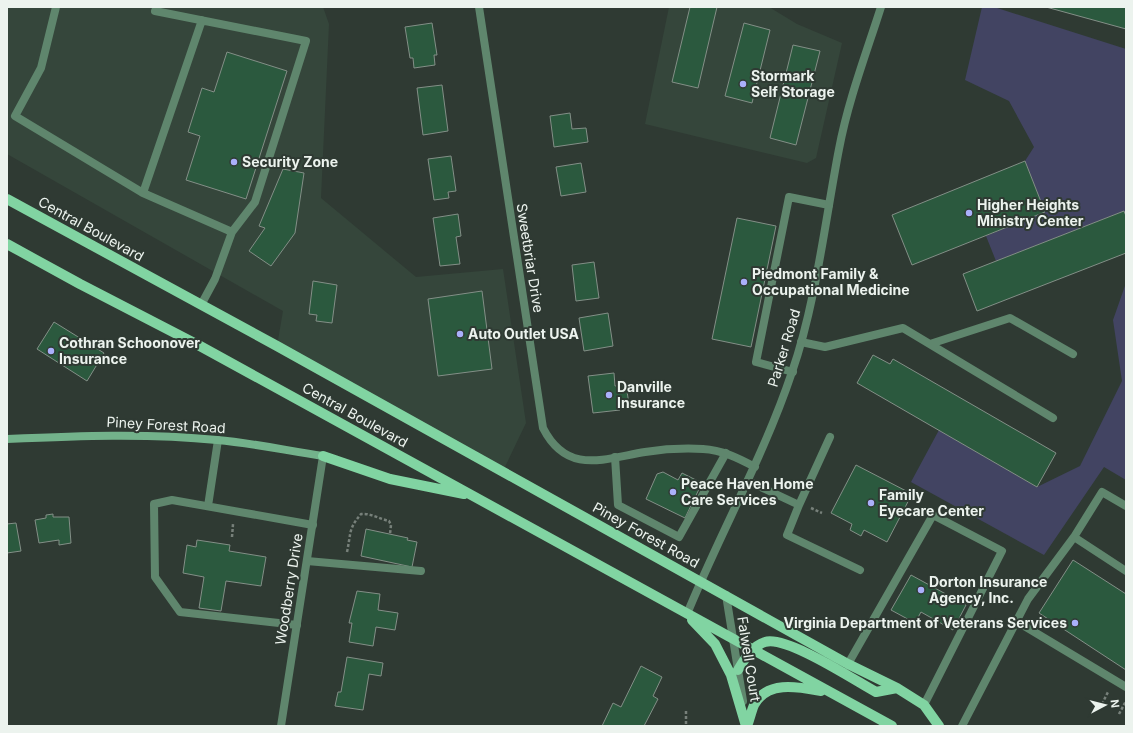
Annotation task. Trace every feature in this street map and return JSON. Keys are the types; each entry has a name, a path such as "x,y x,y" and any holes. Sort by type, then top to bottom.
{"main road":[{"name":"Central Boulevard","path":"7,194 11,201 331,376"},
{"name":"Central Boulevard","path":"7,244 80,284 206,349 687,614"},
{"name":"Piney Forest Road","path":"331,376 848,664 897,688 924,705 939,726"},
{"name":"Piney Forest Road","path":"7,439 102,435 218,440 323,456"},
{"path":"323,456 390,479 474,496"},
{"path":"687,614 892,726"},
{"path":"687,614 715,644 731,675 746,726"},
{"path":"738,670 752,650 764,642 773,640 784,643 876,692 897,688"},
{"path":"746,726 755,705 766,692 782,687 796,686 830,692"}],"street":[{"path":"56,7 41,68 15,116 143,193 232,232"},
{"name":"Sweetbriar Drive","path":"479,7 543,428 548,439 558,450 571,457 591,461 646,452 678,449 705,449 726,453 754,467"},
{"name":"Parker Road","path":"687,614 700,581 748,481 793,372 808,316 839,147 849,105 881,7"},
{"path":"155,11 306,41 255,202 232,232 215,279 201,305"},
{"path":"143,193 202,20"},
{"path":"793,372 756,362 789,197 829,204"},
{"path":"930,344 1010,318 1073,354"},
{"path":"801,342 825,348 903,328 1053,418"},
{"path":"830,437 787,535 860,570"},
{"path":"208,506 218,440"},
{"path":"615,457 618,505 680,537 726,453"},
{"name":"Woodberry Drive","path":"281,726 323,456"},
{"path":"748,481 799,505"},
{"path":"962,726 1028,599 1074,537 1102,492 1126,506"},
{"path":"296,625 180,612 155,577 154,504 172,500 313,525"},
{"path":"848,664 933,515 1002,552 924,705"},
{"path":"1074,537 1126,571"},
{"path":"307,560 421,571"},
{"name":"Falwell Court","path":"726,595 731,638 738,670 746,726"},
{"path":"1016,621 1126,687"}],"path":[{"path":"351,535 350,530 352,524 361,514 368,513 375,518 389,521 392,525 390,534"},
{"path":"1119,714 1126,701"},
{"path":"686,711 686,726"}],"shaded area":[{"path":"7,7 323,7 329,24 321,198 416,277 503,269 526,423 503,471 277,346 283,311 7,154"},
{"name":"Stormark Self Storage","path":"669,7 769,7 797,24 842,43 816,158 807,163 645,124"},
{"path":"982,7 994,7 1126,49 1126,216 1124,211 996,261 986,236 1045,212 1025,161 1034,147 1009,101 965,80"},
{"path":"1126,283 1126,480 1104,467 1044,555 911,482 939,430 1037,487 1080,466 1122,381 1113,320"}],"building":[{"path":"690,7 717,7 698,88 672,82"},
{"path":"1046,7 1126,7 1126,29"},
{"path":"432,23 437,55 434,55 435,65 414,68 413,58 410,58 405,27"},
{"path":"744,23 770,30 752,103 725,96"},
{"path":"793,45 820,51 796,145 770,138"},
{"path":"227,52 287,71 246,199 186,180 200,136 188,132 202,88 214,92"},
{"path":"442,85 448,131 423,135 417,88"},
{"path":"570,113 572,129 586,128 588,142 554,147 550,116"},
{"path":"451,156 456,191 448,192 449,198 434,200 428,159"},
{"name":"Higher Heights Ministry Center","path":"1025,161 1045,212 912,265 892,215"},
{"path":"581,163 586,192 561,196 556,167"},
{"path":"283,169 304,173 295,233 271,266 249,251 265,228 259,226"},
{"path":"1124,211 1126,216 1126,253 977,311 963,274"},
{"path":"458,214 461,236 456,237 460,264 440,266 433,218"},
{"name":"Piedmont Family & Occupational Medicine","path":"737,218 776,226 751,347 712,339"},
{"path":"594,262 599,298 576,301 572,265"},
{"path":"313,281 337,285 332,323 316,321 317,315 309,314"},
{"name":"Auto Outlet USA","path":"482,291 492,369 438,376 428,299"},
{"path":"608,313 613,346 584,351 579,318"},
{"path":"54,322 104,353 87,381 37,349"},
{"path":"873,355 890,364 893,359 1056,453 1037,487 857,383"},
{"name":"Danville Insurance","path":"614,373 615,386 626,385 629,404 620,405 620,410 593,413 588,376"},
{"name":"Family Eyecare Center","path":"856,465 912,494 887,542 864,530 861,536 850,530 852,524 831,513"},
{"name":"Peace Haven Home Care Services","path":"663,472 678,480 682,473 702,483 685,518 646,499 657,474"},
{"path":"53,514 53,517 69,517 71,543 59,545 59,540 39,543 35,520 46,518 46,515"},
{"path":"16,523 21,551 7,553 7,524"},
{"path":"366,529 408,538 407,540 417,542 412,567 361,556"},
{"path":"197,540 230,545 229,551 266,557 261,586 226,581 221,611 199,608 204,577 183,573 187,545 196,547"},
{"path":"1073,560 1126,594 1126,670 1039,613"},
{"name":"Dorton Insurance Agency, Inc.","path":"911,575 966,605 953,630 921,612 915,623 891,610"},
{"path":"357,591 380,594 378,610 398,613 395,630 376,627 373,646 349,642 352,623 349,623"},
{"path":"347,657 383,663 381,676 369,674 363,710 335,706 338,692 341,692"},
{"path":"641,666 662,677 653,696 658,699 644,726 602,726 613,703 621,707"}],"place":[{"name":"Stormark Self Storage","path":"743,84"},
{"name":"Security Zone","path":"234,162"},
{"name":"Higher Heights Ministry Center","path":"969,213"},
{"name":"Piedmont Family & Occupational Medicine","path":"744,282"},
{"name":"Auto Outlet USA","path":"460,334"},
{"name":"Cothran Schoonover Insurance","path":"51,351"},
{"name":"Danville Insurance","path":"609,395"},
{"name":"Peace Haven Home Care Services","path":"673,492"},
{"name":"Family Eyecare Center","path":"871,503"},
{"name":"Dorton Insurance Agency, Inc.","path":"921,590"},
{"name":"Virginia Department of Veterans Services","path":"1075,623"}]}
